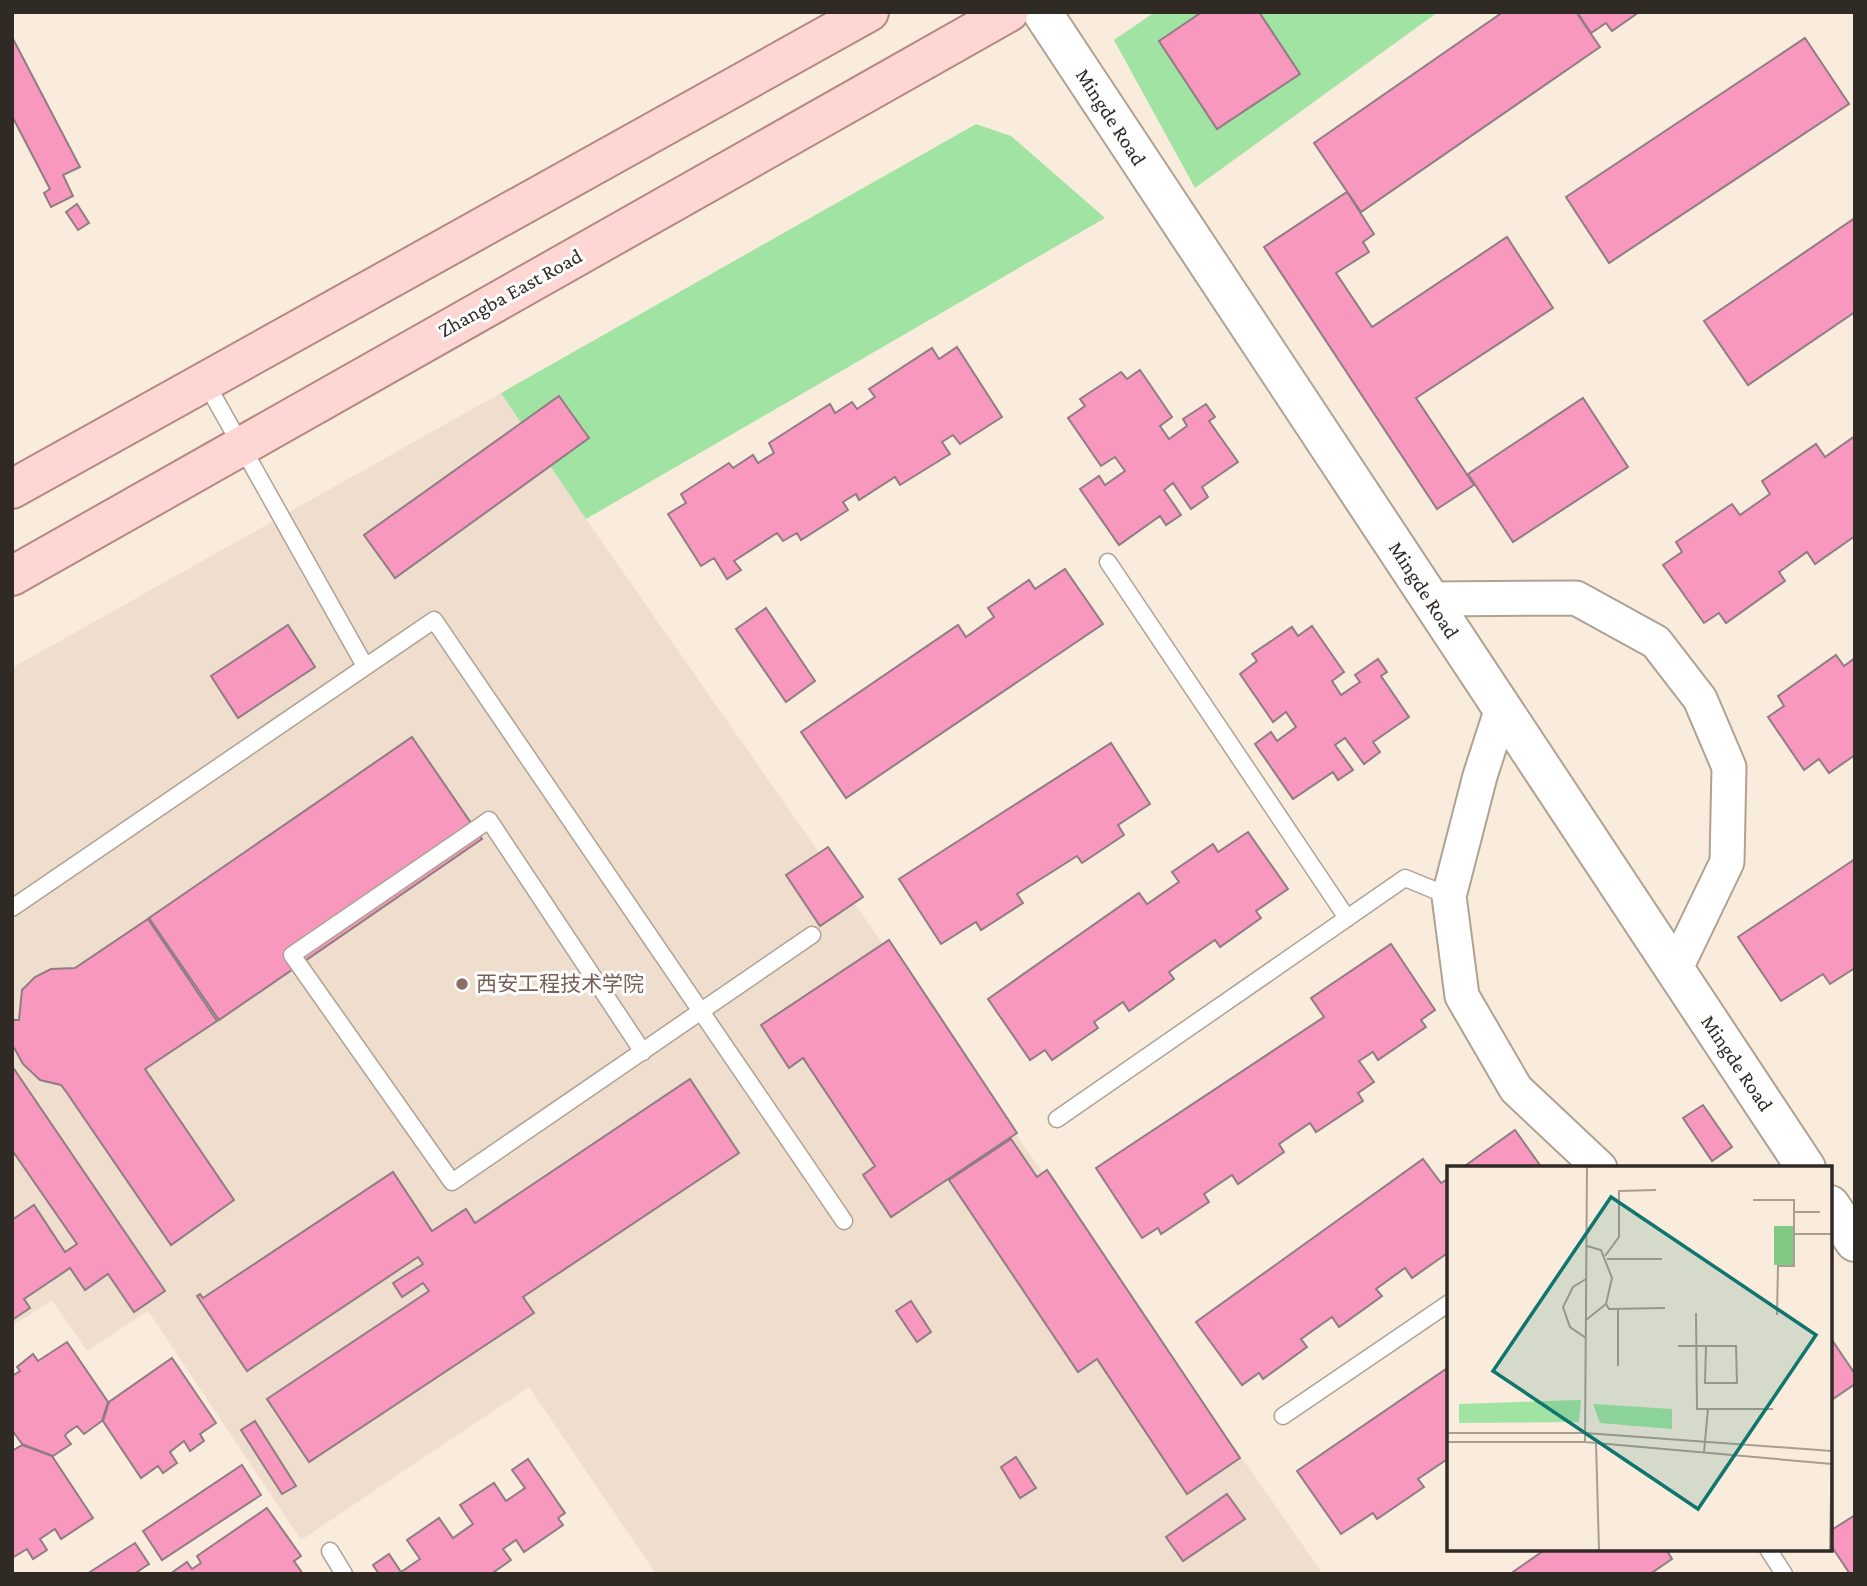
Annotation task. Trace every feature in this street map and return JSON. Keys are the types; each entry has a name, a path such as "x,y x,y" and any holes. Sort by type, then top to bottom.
{"main road":[{"path":"12,489 869,12"},
{"name":"Zhangba East Road","path":"12,576 241,444 1009,12"}],"street":[{"name":"Mingde Road","path":"1042,12 1805,1166"},
{"path":"1430,599 1576,598 1656,642 1700,699 1729,767 1727,862 1675,970"},
{"path":"1502,708 1480,776 1449,896 1462,996 1516,1089 1598,1166"},
{"path":"1832,1208 1855,1242"}],"lane":[{"path":"206,383 365,666"},
{"path":"1108,562 1347,918"},
{"path":"12,908 434,620 844,1221"},
{"path":"643,1052 489,820 292,955 452,1182 702,1012 812,936"},
{"path":"1057,1119 1405,878 1449,896"},
{"path":"1283,1416 1447,1304"},
{"path":"330,1551 344,1574"},
{"path":"1769,1551 1784,1574"}],"shaded area":[{"name":"西安工程技术学院","path":"501,393 586,519 1323,1574 656,1574 529,1387 301,1540 148,1311 87,1351 52,1300 12,1326 12,668"}],"green space":[{"path":"1155,12 1438,12 1195,188 1114,40"},
{"path":"976,124 1011,136 1105,218 586,519 501,393"}],"building":[{"path":"1202,12 1259,12 1300,74 1217,129 1159,41"},
{"path":"1503,12 1576,12 1600,47 1361,212 1314,143"},
{"path":"1577,12 1639,12 1612,31 1606,23 1591,33"},
{"path":"12,37 80,167 63,175 73,196 51,207 44,193 50,189 12,116"},
{"path":"1805,38 1849,104 1609,263 1566,197"},
{"path":"1347,192 1374,234 1363,242 1369,252 1336,273 1372,327 1507,237 1553,308 1416,398 1474,485 1437,509 1264,247"},
{"path":"77,204 89,223 78,230 66,212"},
{"path":"1855,218 1855,312 1748,385 1704,321"},
{"path":"957,347 1002,417 960,444 953,435 942,442 950,454 900,485 895,477 859,500 856,494 843,502 848,510 801,540 797,533 783,541 777,533 734,561 741,570 727,579 714,558 701,566 668,514 686,503 681,494 729,463 733,468 753,455 758,463 774,453 769,443 830,404 835,413 852,402 857,409 875,397 869,389 932,348 939,359"},
{"path":"1140,370 1172,417 1160,426 1169,439 1187,426 1183,419 1206,404 1215,417 1209,421 1238,462 1202,487 1208,497 1191,509 1173,483 1164,490 1181,515 1166,525 1160,516 1119,545 1080,489 1099,476 1105,485 1125,471 1115,457 1101,466 1068,418 1085,406 1080,399 1121,372 1127,379"},
{"path":"559,396 589,438 395,578 364,535"},
{"path":"1583,398 1628,467 1513,542 1468,474"},
{"path":"1855,436 1855,536 1815,564 1807,552 1779,572 1785,581 1726,623 1719,613 1704,623 1663,565 1682,552 1676,542 1732,504 1740,515 1770,494 1762,481 1816,444 1825,457"},
{"path":"1065,569 1103,624 846,798 801,732 958,625 966,637 994,617 988,608 1029,580 1035,589"},
{"path":"766,608 815,681 786,702 736,629"},
{"path":"288,625 315,667 238,718 211,676"},
{"path":"1312,626 1344,672 1332,681 1341,695 1360,682 1355,675 1378,659 1387,672 1381,676 1409,717 1373,742 1380,752 1364,764 1345,738 1335,745 1353,770 1338,780 1333,772 1293,799 1255,744 1271,732 1277,741 1296,727 1286,712 1273,722 1240,674 1257,661 1252,654 1292,627 1298,636"},
{"path":"1836,655 1844,666 1855,658 1855,755 1829,773 1819,759 1804,770 1768,717 1784,706 1778,696"},
{"path":"412,737 482,839 219,1020 149,918"},
{"path":"1111,743 1150,804 1118,825 1124,835 1082,863 1077,856 1017,894 1023,903 981,930 976,922 941,944 899,879"},
{"path":"1248,832 1288,889 1256,911 1261,918 1220,947 1215,940 1169,972 1174,979 1129,1011 1123,1002 1094,1022 1098,1028 1052,1060 1045,1050 1030,1060 988,999 1139,893 1147,904 1179,882 1172,872 1213,844 1218,852"},
{"path":"828,847 863,897 820,926 786,875"},
{"path":"1855,859 1855,968 1830,984 1823,974 1781,1001 1738,937"},
{"path":"148,919 217,1021 145,1069 234,1200 171,1245 61,1085 40,1080 23,1064 12,1044 12,1020 19,1020 22,990 35,977 51,969 75,968"},
{"path":"889,940 1017,1133 891,1217 863,1175 875,1166 803,1058 789,1068 761,1025"},
{"path":"1391,944 1435,1010 1421,1020 1426,1027 1378,1060 1373,1052 1359,1061 1374,1082 1358,1093 1363,1101 1316,1132 1310,1123 1279,1144 1284,1152 1238,1184 1232,1175 1204,1194 1209,1202 1161,1234 1158,1228 1142,1238 1096,1168 1324,1017 1311,998"},
{"path":"12,1066 165,1291 134,1312 108,1274 85,1290 70,1268 24,1299 30,1308 12,1320 12,1220 34,1205 65,1252 77,1244 12,1150"},
{"path":"690,1079 739,1153 523,1297 534,1313 309,1462 267,1399 429,1291 423,1283 402,1297 393,1283 423,1264 418,1257 247,1371 197,1296 200,1294 203,1298 393,1172 432,1231 466,1209 475,1223"},
{"path":"1703,1105 1732,1147 1712,1161 1683,1118"},
{"path":"1515,1130 1541,1166 1465,1166"},
{"path":"1011,1139 1037,1177 1047,1170 1240,1458 1187,1494 1097,1359 1078,1372 949,1180"},
{"path":"1423,1159 1441,1183 1447,1179 1447,1253 1412,1278 1405,1268 1376,1289 1382,1296 1339,1327 1332,1317 1301,1339 1307,1347 1263,1379 1259,1373 1242,1385 1196,1322"},
{"path":"911,1301 931,1332 917,1342 896,1311"},
{"path":"1832,1340 1855,1374 1855,1384 1832,1400"},
{"path":"67,1342 108,1402 102,1421 84,1434 77,1426 67,1433 65,1436 71,1444 53,1456 22,1444 12,1430 12,1376 20,1371 17,1367 33,1354 38,1361"},
{"path":"172,1358 216,1423 200,1434 204,1441 190,1451 184,1441 170,1452 177,1463 163,1473 158,1466 141,1478 103,1421 109,1402"},
{"path":"1447,1368 1447,1459 1418,1479 1424,1487 1377,1519 1373,1513 1341,1534 1297,1471"},
{"path":"255,1421 296,1486 282,1494 241,1430"},
{"path":"22,1445 52,1456 93,1518 61,1539 55,1529 40,1539 47,1550 33,1559 27,1549 12,1558 12,1451"},
{"path":"1016,1457 1036,1488 1020,1498 1001,1467"},
{"path":"528,1459 565,1513 558,1518 563,1525 524,1552 516,1540 503,1549 511,1560 491,1574 379,1574 373,1565 389,1554 401,1572 420,1559 407,1540 439,1518 453,1538 473,1524 460,1505 494,1483 506,1501 525,1488 512,1470"},
{"path":"242,1465 261,1495 162,1560 143,1531"},
{"path":"1227,1494 1245,1519 1183,1561 1166,1537"},
{"path":"267,1508 301,1556 294,1561 303,1574 170,1574 187,1562 192,1569 201,1563 197,1556"},
{"path":"1855,1515 1855,1574 1850,1574 1832,1547 1832,1530"},
{"path":"135,1543 149,1564 134,1574 87,1574"},
{"path":"1543,1551 1667,1551 1672,1559 1650,1574 1510,1574"}],"place":[{"name":"西安工程技术学院","path":"462,984"}]}
